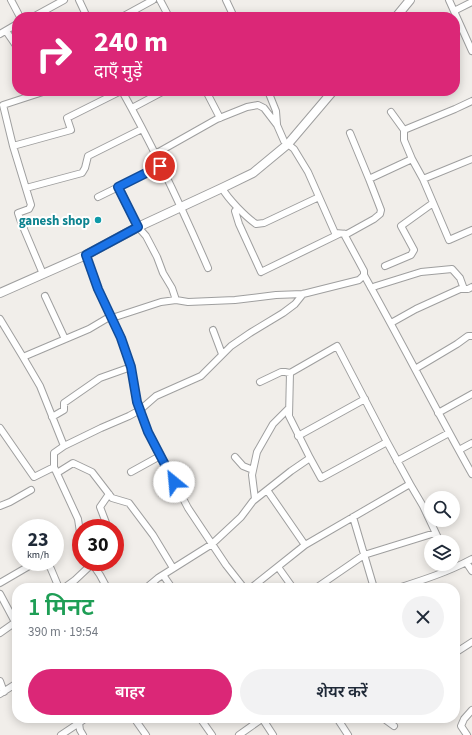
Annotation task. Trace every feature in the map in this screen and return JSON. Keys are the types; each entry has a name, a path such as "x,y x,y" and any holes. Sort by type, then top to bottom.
{"street":[{"path":"11,0 17,12"},
{"path":"42,12 64,0"},
{"path":"79,0 85,12"},
{"path":"138,0 141,6"},
{"path":"131,12 153,0"},
{"path":"160,0 166,12"},
{"path":"226,0 232,12"},
{"path":"400,12 410,0"},
{"path":"449,0 454,11 472,2"},
{"path":"460,24 472,51"},
{"path":"12,27 3,33 12,42"},
{"path":"31,96 3,105 13,146 31,205 29,209 18,213 43,274"},
{"path":"13,146 71,130 67,118 112,96"},
{"path":"125,96 181,207 208,268"},
{"path":"132,108 155,96"},
{"path":"209,96 220,118"},
{"path":"270,96 276,111 277,125"},
{"path":"0,293 86,255 138,227 253,173 288,144 329,96"},
{"path":"404,130 455,109 472,100"},
{"path":"155,154 220,118 247,107 258,105 264,108 277,125 284,141 294,149 308,172 335,233 347,234 374,219 380,214 381,210 350,133"},
{"path":"391,112 404,130 404,140 449,240 472,230"},
{"path":"26,188 82,173 88,156 142,129"},
{"path":"369,179 412,159"},
{"path":"423,180 472,159"},
{"path":"98,197 160,166"},
{"path":"118,187 138,227 146,236 157,256 163,273 172,288 176,300"},
{"path":"222,188 226,195 248,219 256,224 264,223 319,197"},
{"path":"385,266 411,255 414,250 400,226 433,203"},
{"path":"238,208 236,211 239,224 262,272 342,234"},
{"path":"342,234 364,271 364,275 472,474"},
{"path":"86,255 98,289 121,338 131,367 137,402 148,432 188,508 226,565 240,583"},
{"path":"371,288 421,272 452,269 460,278 464,289"},
{"path":"23,357 36,350 89,329 112,317 161,302 176,300 188,302 235,300 276,295 302,294 359,280 364,275"},
{"path":"391,323 416,309 460,289 468,289 472,287"},
{"path":"78,519 54,467 54,453 64,446 140,410 156,396 201,376 231,346 284,313 296,304 302,294"},
{"path":"46,296 65,339"},
{"path":"0,319 40,386 64,446"},
{"path":"213,330 222,354"},
{"path":"415,369 468,336 472,336"},
{"path":"260,382 281,372 290,373 337,346 397,461 423,506 435,533 364,555 323,583"},
{"path":"52,417 64,410 64,403 100,378 131,367"},
{"path":"290,373 289,416 321,478 387,442"},
{"path":"438,413 472,394"},
{"path":"298,436 365,400"},
{"path":"255,499 252,475 257,452 273,424 289,408"},
{"path":"0,428 34,477 54,467"},
{"path":"397,461 449,433"},
{"path":"459,450 472,443"},
{"path":"131,472 160,456"},
{"path":"235,457 243,466 253,470"},
{"path":"152,583 163,574 212,544 241,517 255,499 310,458"},
{"path":"57,473 73,463 92,472 112,498 129,503 153,535 173,568"},
{"path":"257,583 305,545 410,484"},
{"path":"0,506 31,490"},
{"path":"267,490 305,545"},
{"path":"105,519 100,507 108,494"},
{"path":"353,517 372,583"},
{"path":"469,561 472,571"},
{"path":"278,567 289,583"},
{"path":"0,583 21,571"},
{"path":"52,571 56,583"},
{"path":"71,583 83,571"},
{"path":"97,571 104,583"},
{"path":"415,583 443,571"},
{"path":"163,574 169,583"},
{"path":"0,594 12,614"},
{"path":"0,633 12,624"},
{"path":"460,650 472,642"},
{"path":"0,682 2,693 12,686"},
{"path":"466,734 461,726 464,718 472,710"},
{"path":"61,735 79,723 80,730 83,735"},
{"path":"138,723 146,735"},
{"path":"204,723 212,735"},
{"path":"239,735 256,723"},
{"path":"266,723 273,735"},
{"path":"340,723 348,735"},
{"path":"390,723 394,726"}],"place":[{"name":"ganesh shop","path":"98,220"}],"route":[{"path":"160,166 118,187 138,227 86,255 98,289 121,338 131,367 137,402 148,432 174,482"}]}
